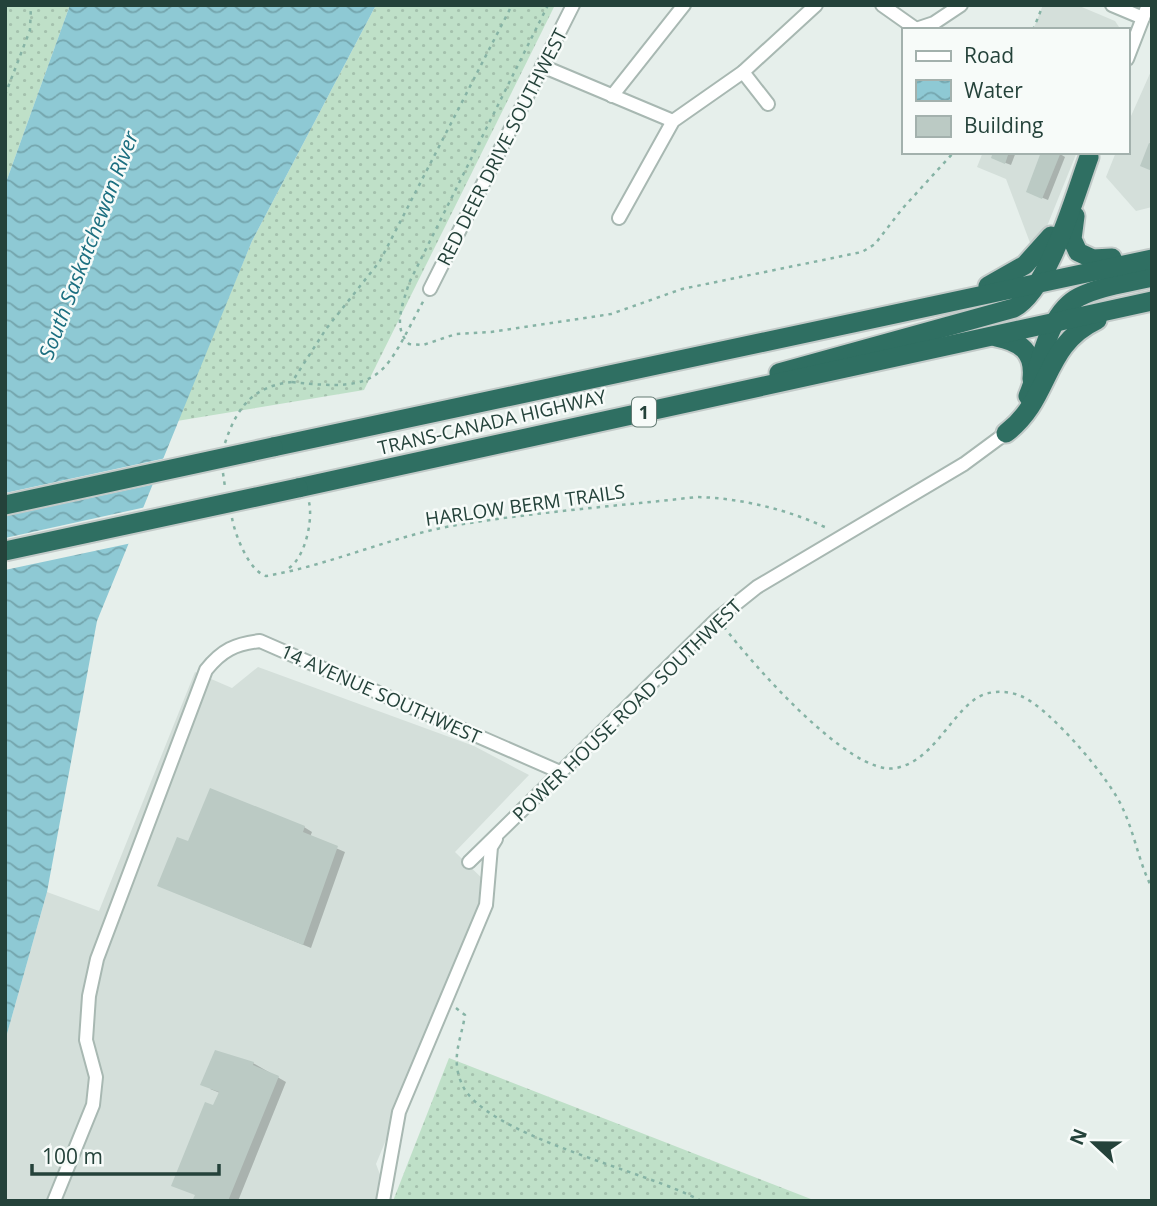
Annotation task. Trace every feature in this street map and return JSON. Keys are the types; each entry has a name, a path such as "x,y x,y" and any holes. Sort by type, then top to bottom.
{"highway":[{"path":"1090,154 1072,230 1074,246 1084,257 1093,259 1152,250"},
{"path":"718,396 805,363 1014,308 1028,299 1039,282 1090,154"},
{"path":"941,304 1008,276 1033,259 1060,221 1090,154"},
{"name":"TRANS-CANADA HIGHWAY","path":"5,505 1152,259"},
{"path":"1006,433 1028,396 1055,323 1067,305 1082,295 1152,277"},
{"name":"TRANS-CANADA HIGHWAY","path":"5,551 299,496 718,396 1152,301"},
{"path":"1006,433 1021,422 1037,401 1055,358 1069,338 1094,321 1129,306"},
{"path":"992,337 1013,341 1028,351 1033,370 1028,396"}],"street":[{"name":"RED DEER DRIVE SOUTHWEST","path":"430,289 573,5"},
{"path":"612,96 684,5"},
{"path":"619,218 673,121 743,72 816,5"},
{"path":"882,5 915,28"},
{"path":"919,28 934,23 961,5"},
{"path":"1112,5 1145,12 1129,54"},
{"path":"542,66 673,121"},
{"path":"743,72 768,104"},
{"name":"POWER HOUSE ROAD SOUTHWEST","path":"469,862 718,619 757,587 840,535 964,464 1006,433"},
{"name":"14 AVENUE SOUTHWEST","path":"54,1201 93,1105 96,1077 86,1040 89,996 97,959 206,670 219,654 238,643 260,641 560,772"},
{"path":"383,1201 399,1112 486,905 491,847 498,835"}],"path":[{"path":"5,95 30,30 31,5"},
{"path":"292,382 326,329 380,261 512,5"},
{"path":"548,5 409,283 399,324 409,344 423,345 456,334 491,332 611,314 682,289 862,252 875,244 902,209 952,154"},
{"path":"1034,28 1043,5"},
{"path":"222,451 233,424 250,398 267,386 292,382 344,387 371,380 385,366 404,338 430,289"},
{"path":"222,465 226,493"},
{"path":"286,570 296,564 305,543 310,502 299,496"},
{"name":"HARLOW BERM TRAILS","path":"231,516 238,543 257,571 266,576 341,559 377,544 456,525 697,497 726,498 757,505 817,523 840,535"},
{"path":"718,619 780,695 855,755 878,765 895,768 912,761 931,747 975,699 987,693 1004,692 1021,696 1045,712 1104,777 1123,808 1140,865 1152,888"},
{"path":"443,1002 465,1015 455,1056 461,1084 478,1106 492,1116 569,1150 653,1179 701,1201"}],"shaded area":[{"path":"1043,5 1077,5 1115,21 1120,28 1034,28"},
{"path":"1152,69 1152,207 1136,211 1106,177 1115,154 1129,154 1129,121"},
{"path":"982,154 1076,154 1035,256 1006,179 977,167"},
{"path":"258,667 474,746 529,775 455,852 491,887 376,1164 384,1185 378,1201 5,1201 5,1041 47,892 99,911 195,672 232,688"}],"green space":[{"path":"5,5 70,5 5,185"},
{"path":"376,5 555,5 364,390 177,421 252,241"},
{"path":"449,1058 816,1201 393,1201"}],"water":[{"name":"South Saskatchewan River","path":"70,5 376,5 252,241 97,621 47,892 5,1041 5,185"}],"pier":[{"path":"166,458 155,484 5,516 5,493"},
{"path":"146,507 132,543 5,570 5,538"}],"building":[{"path":"1149,143 1152,144 1152,171 1140,166"},
{"path":"992,154 1008,154 1005,164 991,158"},
{"path":"1040,154 1060,154 1042,199 1026,192"},
{"path":"210,788 305,826 303,832 338,846 303,945 157,886 177,837 188,841"},
{"path":"215,1050 254,1062 253,1065 279,1076 228,1201 192,1201 195,1195 171,1186 205,1102 213,1105 219,1092 200,1085"}]}
